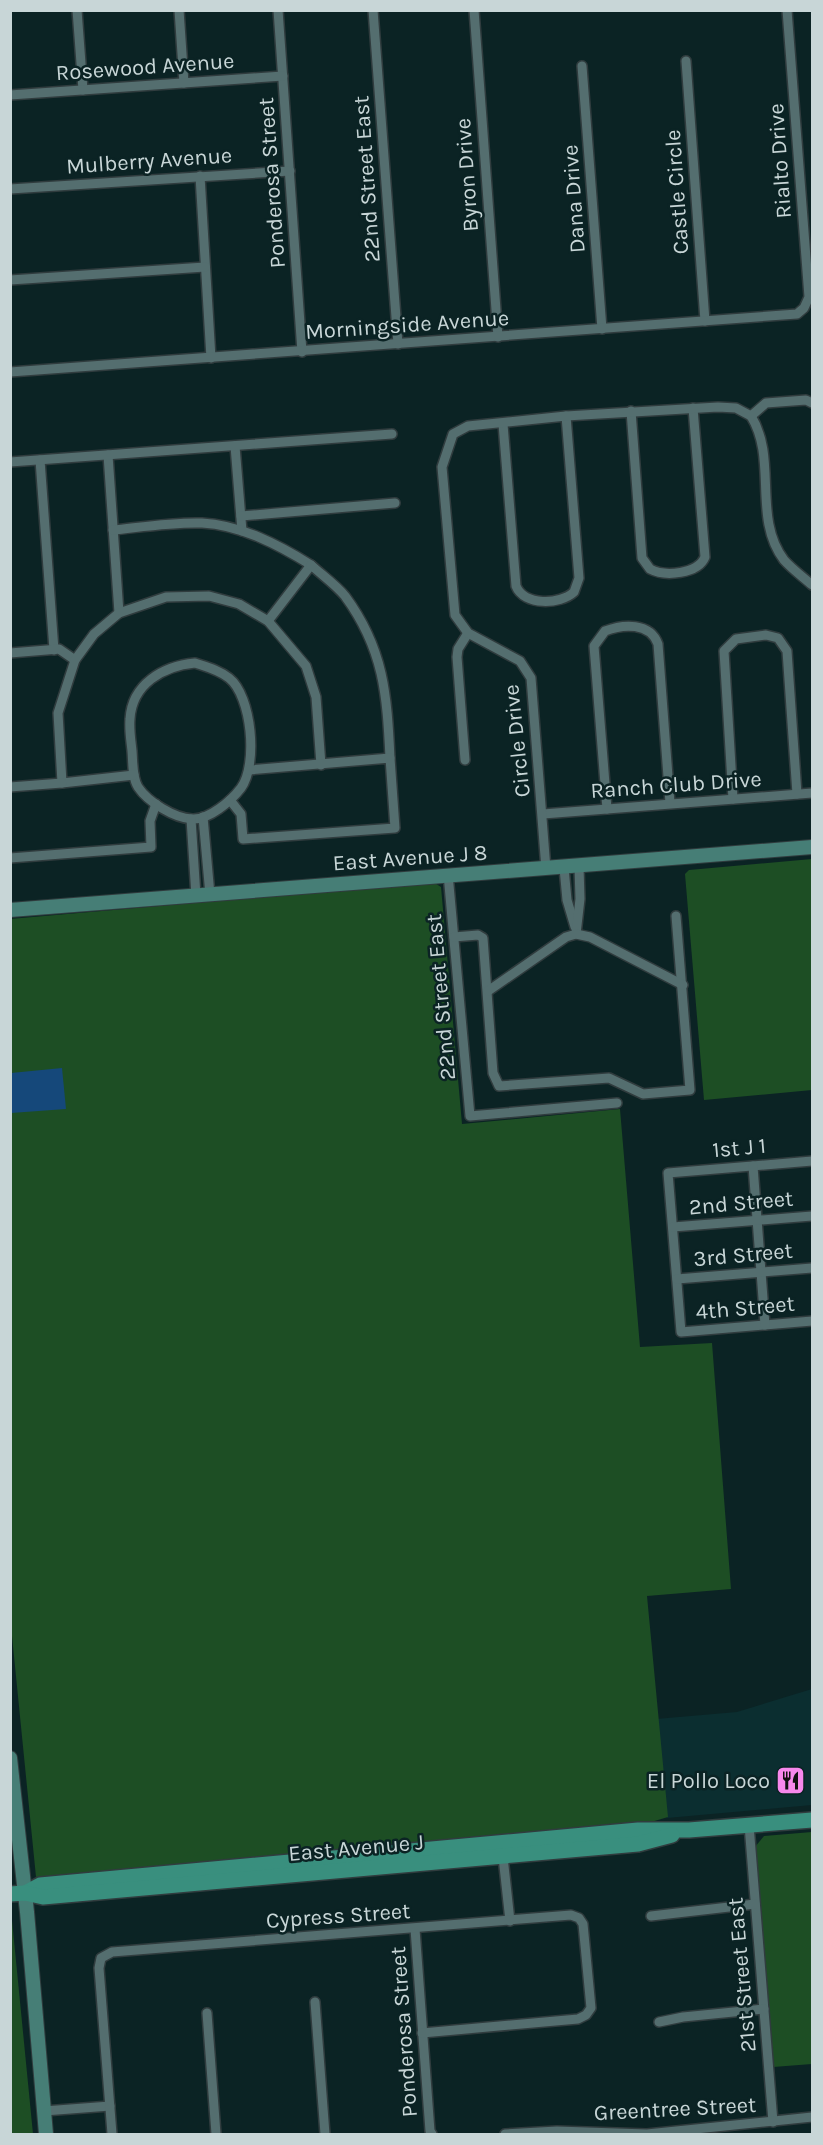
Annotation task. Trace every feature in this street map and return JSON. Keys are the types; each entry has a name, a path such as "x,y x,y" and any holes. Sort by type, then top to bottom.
{"main road":[{"name":"East Avenue J","path":"18,1893 40,1885 638,1830 689,1830 813,1820"},
{"name":"East Avenue J","path":"18,1893 43,1897 503,1857 638,1844 689,1830"}],"street":[{"path":"77,10 83,90"},
{"path":"178,10 184,83"},
{"name":"Ponderosa Street","path":"278,10 303,352"},
{"name":"22nd Street East","path":"373,10 398,344"},
{"name":"Byron Drive","path":"474,10 498,337"},
{"name":"Rialto Drive","path":"787,10 809,297 804,308"},
{"name":"Castle Circle","path":"686,61 705,321"},
{"name":"Dana Drive","path":"582,66 602,329"},
{"name":"Rosewood Avenue","path":"10,95 283,76"},
{"name":"Mulberry Avenue","path":"10,189 290,171"},
{"path":"200,176 211,358"},
{"path":"802,208 813,208"},
{"path":"10,280 205,267"},
{"name":"Morningside Avenue","path":"10,372 797,314 804,308"},
{"path":"751,416 766,403 806,400 813,403"},
{"path":"631,411 642,558 650,569 662,573 694,570 700,566 705,557 693,408"},
{"path":"465,760 457,657 458,649 468,633 458,620 453,604 442,466 453,434 468,426 631,411 736,408 751,416 762,440 769,529 784,559 810,578"},
{"path":"503,424 516,586 520,594 532,601 563,598 574,592 579,582 566,416"},
{"path":"10,462 392,434"},
{"path":"235,446 242,531"},
{"path":"108,455 120,613"},
{"path":"40,460 54,650"},
{"path":"241,516 394,503"},
{"path":"113,530 204,523 242,531 284,549 311,565 344,595 369,636 381,665 388,706 395,828 243,839 241,814 230,800"},
{"path":"268,621 311,565"},
{"path":"62,783 58,713 75,660 94,634 120,613 166,597 208,596 239,604 268,621 306,666 316,697 321,765"},
{"path":"607,808 594,646 605,631 630,627 647,629 658,644 670,804"},
{"name":"Circle Drive","path":"468,633 520,661 531,678 546,869"},
{"path":"733,799 724,651 736,639 766,635 778,638 787,651 797,794"},
{"path":"10,653 59,650 75,660"},
{"path":"195,663 228,677 239,690 246,707 250,750 249,770 242,787 230,800 203,817 191,819 156,804 138,787 134,775 129,719 136,697 153,676 176,665 195,663"},
{"path":"249,770 390,758"},
{"path":"10,787 134,775"},
{"name":"Ranch Club Drive","path":"543,814 813,793"},
{"path":"10,858 152,847 150,821 156,804"},
{"path":"203,817 203,895"},
{"path":"191,819 203,895"},
{"name":"East Avenue J 8","path":"10,910 813,847"},
{"path":"576,934 580,899 579,867"},
{"path":"564,868 567,900 576,934"},
{"name":"22nd Street East","path":"448,874 470,1116 617,1103"},
{"path":"454,937 478,935 483,938 493,1073 499,1086 609,1078 643,1094 690,1090 676,916"},
{"path":"488,991 566,937 576,934 590,937 683,986"},
{"name":"1st J 1","path":"673,1227 668,1173 813,1161"},
{"path":"753,1166 765,1325"},
{"name":"2nd Street","path":"673,1227 813,1216"},
{"path":"673,1227 677,1279"},
{"name":"3rd Street","path":"677,1279 813,1268"},
{"name":"4th Street","path":"677,1279 681,1332 813,1321"},
{"path":"10,1758 18,1893 46,2134"},
{"name":"21st Street East","path":"749,1826 773,2122"},
{"path":"503,1857 510,1921"},
{"path":"651,1916 755,1904"},
{"name":"Cypress Street","path":"110,2106 99,1968 101,1958 112,1952 571,1915 579,1918 583,1924 591,2008 586,2015 578,2019 422,2033"},
{"name":"Ponderosa Street","path":"415,1929 431,2133"},
{"path":"315,2002 325,2134"},
{"path":"659,2022 683,2017 764,2009"},
{"path":"207,2013 216,2134"},
{"path":"44,2111 110,2106 112,2134"},
{"name":"Greentree Street","path":"505,2134 557,2131 602,2134 698,2132 813,2118"}],"shaded area":[{"path":"812,1689 812,1805 667,1818 656,1719 737,1712"}],"green space":[{"path":"812,859 812,1090 704,1100 685,874 689,870"},
{"path":"433,882 441,887 462,1124 620,1109 640,1347 712,1343 731,1589 647,1596 668,1817 631,1828 36,1877 10,1616 10,919"},
{"path":"812,1832 812,2064 773,2067 755,1847 764,1836"},
{"path":"11,1910 33,2134 11,2134"}],"water":[{"path":"62,1068 66,1109 11,1113 11,1073"}],"place":[{"name":"El Pollo Loco","path":"791,1780"}]}
